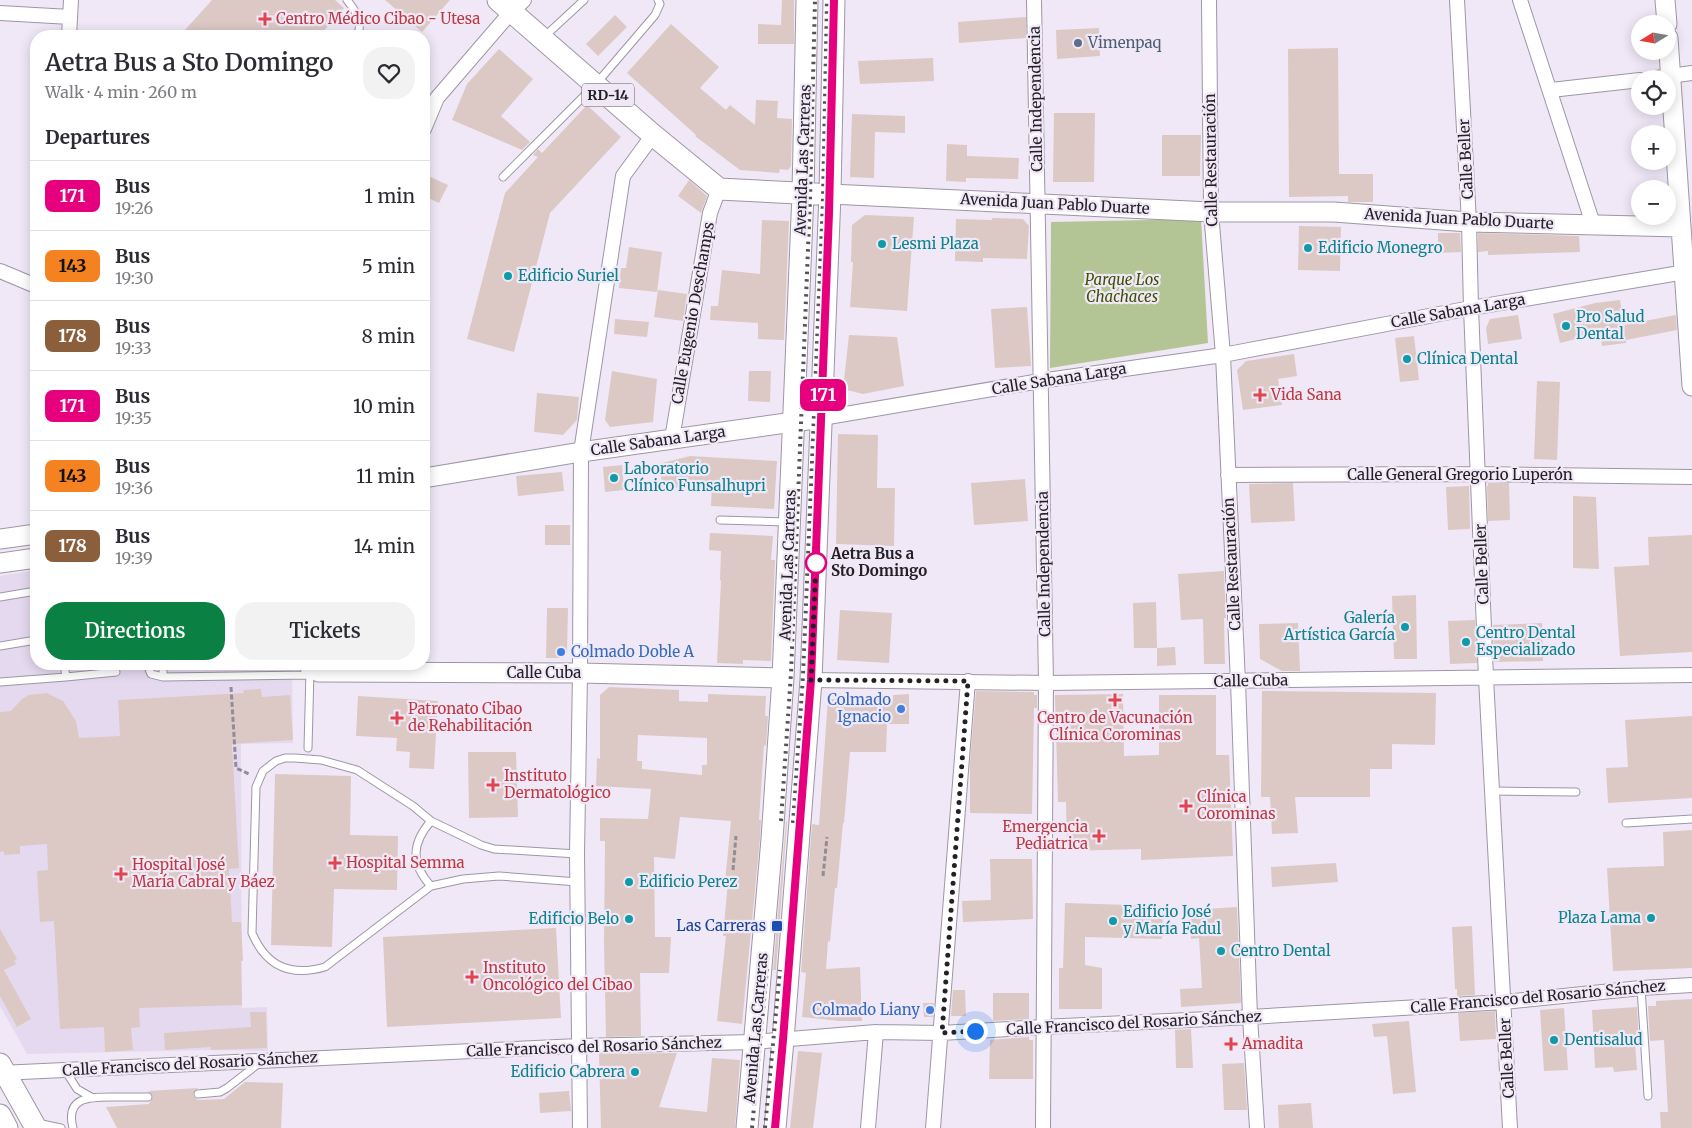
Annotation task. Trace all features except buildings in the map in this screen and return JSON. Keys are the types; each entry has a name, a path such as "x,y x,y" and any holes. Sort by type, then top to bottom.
{"main road":[{"name":"Avenida Las Carreras","path":"747,1128 772,839 783,678 803,193 807,0"},
{"name":"Avenida Las Carreras","path":"775,1128 811,680 830,194 834,0"},
{"path":"1665,0 1666,15"},
{"name":"RD-14","path":"511,4 543,39 653,135 719,189"},
{"path":"1673,115 1681,227 1688,272 1692,386"},
{"name":"Avenida Juan Pablo Duarte","path":"719,189 1211,212 1334,212 1470,222 1681,227"},
{"name":"Calle Sabana Larga","path":"430,477 581,452 822,418"},
{"path":"0,539 30,535"},
{"path":"0,563 30,559"},
{"name":"Calle Cuba","path":"312,670 319,672 580,673 783,678"},
{"path":"2,1070 34,1125"},
{"path":"0,1115 7,1128"}],"street":[{"path":"69,30 71,0"},
{"name":"Calle Independencia","path":"1034,0 1046,683 1042,1128"},
{"name":"Calle Restauración","path":"1208,0 1211,212 1223,355 1238,682 1250,1017 1257,1128"},
{"name":"Calle Beller","path":"1457,0 1470,222 1471,308 1486,678 1510,1128"},
{"path":"1520,0 1593,224"},
{"path":"430,116 438,98 511,4"},
{"path":"0,13 70,18"},
{"path":"1676,75 1692,74"},
{"path":"1550,90 1631,81"},
{"path":"580,1128 577,854 581,452 623,176 653,135"},
{"name":"Calle Eugenio Deschamps","path":"672,439 710,213 719,189"},
{"path":"0,272 30,284"},
{"name":"Calle Sabana Larga","path":"822,418 1040,381 1223,355 1471,308 1688,272"},
{"name":"Calle General Gregorio Luperón","path":"1228,475 1478,474 1692,477"},
{"name":"Calle Cuba","path":"811,680 1046,683 1692,676"},
{"path":"933,1128 942,1033 968,681"},
{"name":"Calle Francisco del Rosario Sánchez","path":"2,1070 65,1070 579,1046 754,1042 876,1032 942,1033 1504,1002 1641,988 1692,985"},
{"path":"868,1128 876,1032"}],"lane":[{"path":"347,0 356,11 360,21 360,30"},
{"path":"543,39 584,0"},
{"path":"503,177 596,84 655,15 660,4 658,0"},
{"path":"720,520 789,522"},
{"path":"0,597 30,592"},
{"path":"0,646 30,641"},
{"path":"65,670 66,677"},
{"path":"149,670 151,674 163,677 230,676 298,670"},
{"path":"162,670 163,677"},
{"path":"308,748 309,670"},
{"path":"0,682 116,672"},
{"path":"577,854 494,849 481,845 431,821 413,806 357,770 321,760 285,758 269,766 259,779 256,787 252,933 263,953 278,965 299,971 312,971 325,967 431,886 463,879 499,876 578,882"},
{"path":"1492,791 1576,792"},
{"path":"1626,823 1692,819"},
{"path":"431,821 420,836 416,854 418,866 423,877 431,886"},
{"path":"1641,988 1648,1096"},
{"path":"198,1094 220,1092 262,1060"},
{"path":"65,1070 77,1089 91,1097"},
{"path":"73,1128 71,1113 80,1100 91,1097 148,1097"},
{"path":"34,1125 61,1128"}],"path":[{"path":"230,676 236,768 259,779"},
{"path":"733,870 736,836"},
{"path":"823,876 827,837"}],"shaded area":[{"name":"Hospital José María Cabral y Báez","path":"30,571 30,670 292,670 293,743 241,744 242,1008 267,1007 268,1051 210,1050 27,1054 0,1006 0,576"}],"green space":[{"name":"Parque Los Chachaces","path":"1201,219 1208,343 1050,368 1051,222"}],"railway":[{"path":"781,821 791,673 810,199 815,0"},
{"path":"793,823 803,676 823,200 827,0"},
{"path":"752,1128 767,969"},
{"path":"765,1128 780,970"}],"bus line":[{"name":"171","path":"775,1128 811,680 829,213 834,0"}],"place":[{"name":"Centro Médico Cibao - Utesa","path":"265,19"},
{"name":"Vimenpaq","path":"1078,43"},
{"name":"Lesmi Plaza","path":"882,244"},
{"name":"Edificio Monegro","path":"1308,248"},
{"name":"Edificio Suriel","path":"508,276"},
{"name":"Pro Salud Dental","path":"1566,326"},
{"name":"Clínica Dental","path":"1407,359"},
{"name":"Vida Sana","path":"1260,395"},
{"name":"Laboratorio Clínico Funsalhupri","path":"614,478"},
{"name":"Aetra Bus a Sto Domingo","path":"816,563"},
{"name":"Galería Artística García","path":"1405,627"},
{"name":"Centro Dental Especializado","path":"1466,642"},
{"name":"Colmado Doble A","path":"561,652"},
{"name":"Centro de Vacunación Clínica Corominas","path":"1115,700"},
{"name":"Colmado Ignacio","path":"901,709"},
{"name":"Patronato Cibao de Rehabilitación","path":"397,718"},
{"name":"Instituto Dermatológico","path":"493,785"},
{"name":"Clínica Corominas","path":"1186,806"},
{"name":"Emergencia Pediatrica","path":"1099,836"},
{"name":"Hospital Semma","path":"335,863"},
{"name":"Hospital José María Cabral y Báez","path":"121,874"},
{"name":"Edificio Perez","path":"629,882"},
{"name":"Plaza Lama","path":"1651,918"},
{"name":"Edificio Belo","path":"629,919"},
{"name":"Edificio José y María Fadul","path":"1113,921"},
{"name":"Las Carreras","path":"777,926"},
{"name":"Centro Dental","path":"1221,951"},
{"name":"Instituto Oncológico del Cibao","path":"472,977"},
{"name":"Colmado Liany","path":"930,1010"},
{"name":"Dentisalud","path":"1554,1040"},
{"name":"Amadita","path":"1231,1044"},
{"name":"Edificio Cabrera","path":"635,1072"}],"route":[{"path":"816,563 811,680 968,681 942,1033 975,1031"}]}
